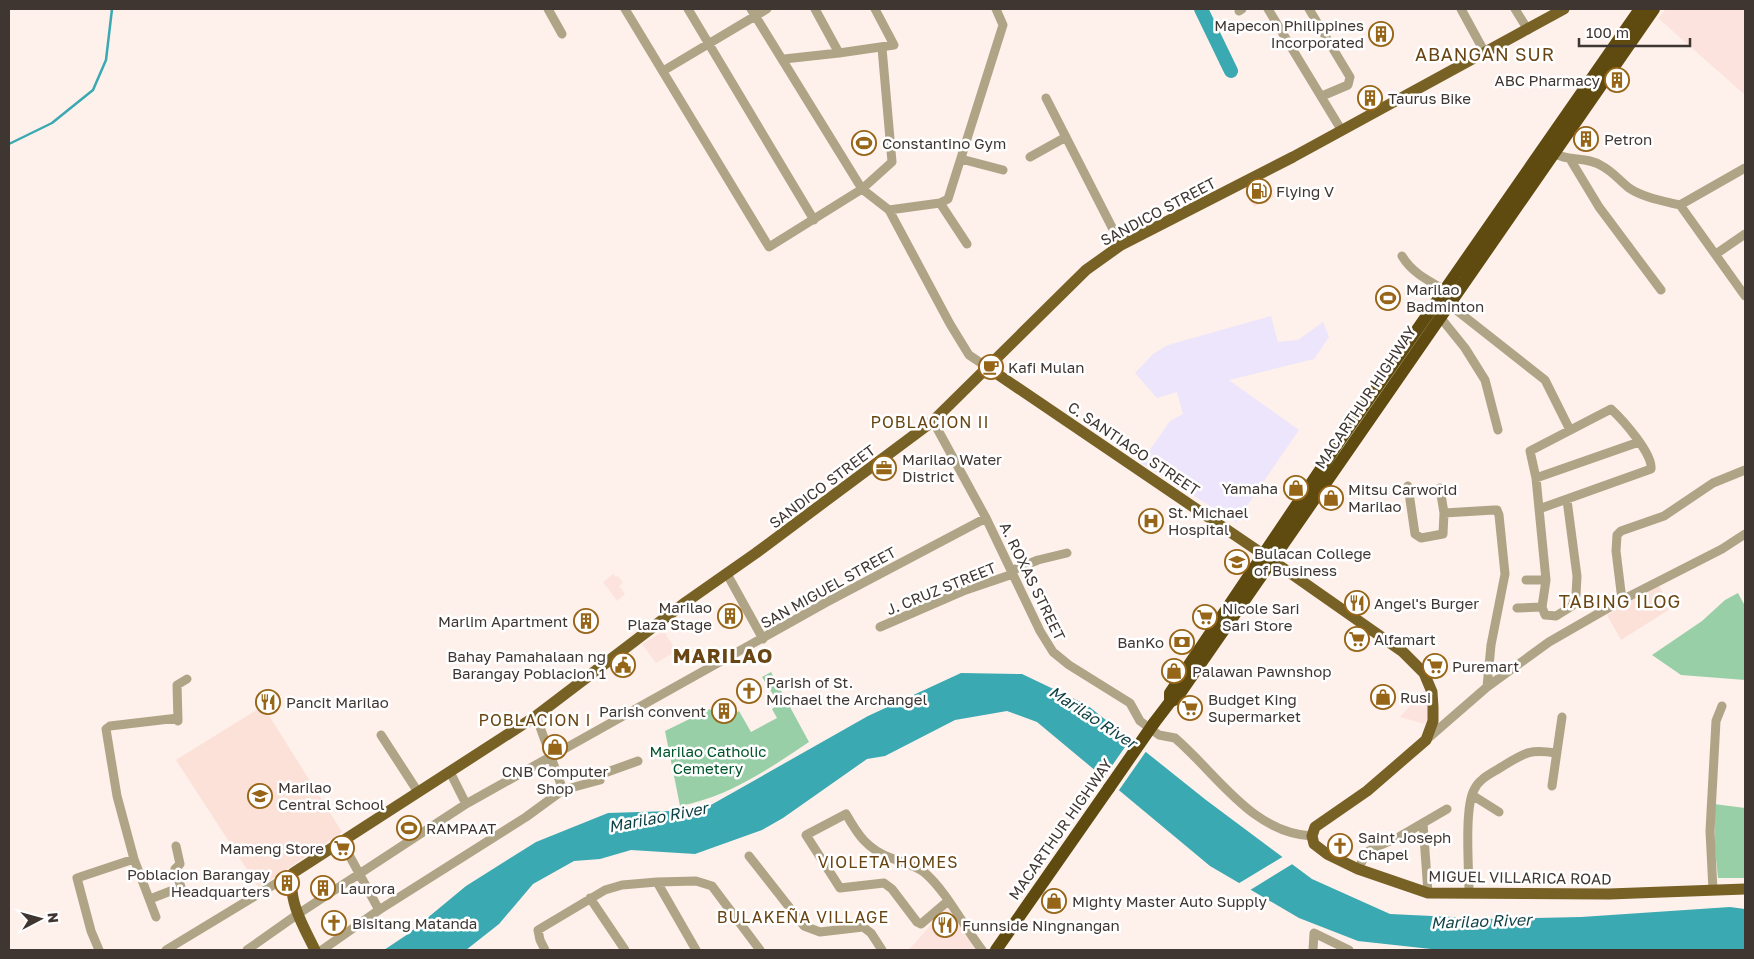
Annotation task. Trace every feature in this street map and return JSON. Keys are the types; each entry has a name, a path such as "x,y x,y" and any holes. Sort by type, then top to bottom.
{"highway":[{"name":"MACARTHUR HIGHWAY","path":"1549,151 1640,9"},
{"name":"MACARTHUR HIGHWAY","path":"996,950 1154,723 1170,702 1176,699 1268,558 1445,297 1549,151 1654,9"},
{"name":"MACARTHUR HIGHWAY","path":"1268,558 1440,317 1445,297"}],"main road":[{"name":"SANDICO STREET","path":"294,873 536,716 697,594 727,574 933,421 1086,270 1121,246 1342,131 1564,9"},
{"name":"C. SANTIAGO STREET","path":"987,367 1268,558"},
{"path":"1268,558 1403,652 1420,667 1428,679 1433,698 1432,721 1426,740 1368,791 1320,821 1315,827 1312,836"},
{"name":"MIGUEL VILLARICA ROAD","path":"1312,836 1316,846 1326,854 1358,869 1428,893 1608,894 1745,889"},
{"path":"294,873 292,894 298,914 315,950"}],"street":[{"path":"548,9 562,34"},
{"path":"625,9 769,247 862,189 892,161 882,48"},
{"path":"688,9 814,220"},
{"path":"663,71 710,44 753,12 767,9"},
{"path":"815,9 839,53"},
{"path":"784,59 894,46 875,9"},
{"path":"889,210 940,203 948,198 1003,25 996,9"},
{"path":"1268,9 1342,131"},
{"path":"1308,9 1350,77 1348,85 1322,96"},
{"path":"1461,9 1485,52"},
{"path":"1516,9 1528,30"},
{"path":"753,12 784,59 862,189 889,210 950,324 969,355 987,367"},
{"path":"1046,98 1121,246"},
{"path":"1030,157 1066,137"},
{"path":"1549,151 1570,159 1589,161 1602,165 1631,189 1648,197 1680,205 1745,296"},
{"path":"961,158 1003,170"},
{"path":"1570,159 1599,207 1660,290"},
{"path":"1680,205 1745,168"},
{"path":"940,203 967,244"},
{"path":"1716,254 1745,234"},
{"path":"1402,256 1408,266 1545,380 1570,430"},
{"path":"1440,317 1455,335 1485,380 1492,416 1498,430"},
{"path":"1539,510 1567,500 1651,470 1651,465 1639,442 1612,409 1530,449 1536,478 1539,510 1546,580 1542,607 1545,614 1556,616 1572,606 1576,595 1577,576 1567,500"},
{"name":"A. ROXAS STREET","path":"933,421 986,518 1053,652 1069,665 1130,703 1140,721 1146,726 1159,735 1174,738 1254,814 1276,829 1295,835 1312,836"},
{"path":"1536,478 1639,442"},
{"path":"1622,600 1616,545 1617,535 1664,516 1714,483 1745,470"},
{"path":"1408,486 1417,537 1443,534 1444,513 1440,488"},
{"path":"1444,513 1497,510 1504,574 1491,645 1487,687"},
{"name":"SAN MIGUEL STREET","path":"247,950 298,914 466,804 763,639 824,603 986,518"},
{"path":"1426,740 1487,687 1549,642 1622,600 1745,534"},
{"name":"J. CRUZ STREET","path":"880,627 962,591 1012,573 1038,560 1067,552"},
{"path":"727,574 763,639"},
{"path":"1526,580 1546,580"},
{"path":"1517,608 1542,607"},
{"path":"156,917 134,859 117,796 106,729 110,726 178,719 177,684 187,679"},
{"path":"1714,890 1710,831 1716,721 1722,706"},
{"path":"536,716 563,790"},
{"path":"1552,786 1562,716"},
{"path":"381,735 418,792"},
{"path":"1469,893 1472,795 1481,780 1527,751 1536,750 1556,754"},
{"path":"322,950 379,910 526,817 563,790 600,780 599,776 638,762"},
{"path":"450,772 466,804"},
{"path":"1472,795 1499,812"},
{"path":"1358,869 1367,852 1447,809"},
{"path":"948,901 921,924 917,922 892,889 884,883 840,888 806,835 846,814 860,839 872,850 914,866 926,874 948,901 982,950"},
{"path":"1423,823 1428,893"},
{"path":"342,842 379,910"},
{"path":"150,899 181,887 174,867 180,864 176,846"},
{"path":"749,856 804,926 820,932 863,927 871,933 882,950"},
{"path":"99,950 77,878 134,859"},
{"path":"166,950 294,873"},
{"path":"546,950 540,940 538,930 590,898 622,885 696,881 712,886 760,950"},
{"path":"656,882 696,950"},
{"path":"590,898 625,950"},
{"path":"1313,950 1314,933 1349,950"}],"shaded area":[{"path":"1666,9 1745,9 1745,95 1658,18"},
{"path":"1264,179 1274,197 1254,207 1245,188"},
{"path":"1271,316 1278,342 1298,340 1323,322 1329,337 1314,359 1229,380 1299,430 1236,522 1141,463 1170,421 1183,414 1177,392 1157,398 1135,373 1153,354 1168,345"},
{"path":"613,574 616,577 618,576 623,583 619,586 625,594 617,601 603,582"},
{"path":"1659,585 1670,609 1621,640 1607,615"},
{"path":"664,631 676,651 656,663 642,644"},
{"path":"1424,690 1427,699 1428,718 1425,724 1400,717"},
{"name":"Marilao Central School","path":"263,706 342,832 259,888 176,760"},
{"name":"Funnside Ningnangan","path":"946,907 978,950 908,950 915,943"}],"green space":[{"path":"1738,593 1745,606 1745,680 1681,675 1652,655 1702,621 1725,600"},
{"name":"Marilao Catholic Cemetery","path":"771,672 809,742 748,781 715,796 680,806 665,731 710,709 719,723 739,711 751,732 777,718 772,709 779,704 762,677"},
{"path":"1714,804 1745,808 1745,878 1718,878"}],"water":[{"name":"Marilao River","path":"961,673 1022,674 1087,705 1206,800 1312,879 1390,914 1495,919 1581,917 1730,907 1745,909 1745,950 1440,950 1358,941 1299,918 1210,866 1037,722 1007,711 955,720 885,756 867,759 783,818 762,830 695,854 631,850 600,859 574,861 533,884 499,924 466,950 384,950 408,934 466,886 536,842 608,813 702,810 868,716"}],"pier":[{"path":"1132,737 1147,750 1117,793 1102,780"},
{"path":"1284,856 1294,863 1247,892 1236,885"}],"waterway":[{"path":"9,144 52,123 93,90 106,60 112,9"},
{"path":"1201,9 1231,71"}],"place":[{"name":"Mapecon Philippines Incorporated","path":"1381,34"},
{"name":"ABC Pharmacy","path":"1617,80"},
{"name":"Taurus Bike","path":"1370,98"},
{"name":"Petron","path":"1586,139"},
{"name":"Constantino Gym","path":"864,143"},
{"name":"Flying V","path":"1259,191"},
{"name":"Marilao Badminton","path":"1388,298"},
{"name":"Kafi Mulan","path":"991,367"},
{"name":"Marilao Water District","path":"884,468"},
{"name":"Yamaha","path":"1296,488"},
{"name":"Mitsu Carworld Marilao","path":"1331,498"},
{"name":"St. Michael Hospital","path":"1151,521"},
{"name":"Bulacan College of Business","path":"1237,562"},
{"name":"Angel's Burger","path":"1357,603"},
{"name":"Marilao Plaza Stage","path":"730,616"},
{"name":"Nicole Sari Sari Store","path":"1205,617"},
{"name":"Marlim Apartment","path":"586,621"},
{"name":"Alfamart","path":"1357,639"},
{"name":"BanKo","path":"1182,642"},
{"name":"Bahay Pamahalaan ng Barangay Poblacion 1","path":"623,665"},
{"name":"Puremart","path":"1435,666"},
{"name":"Palawan Pawnshop","path":"1174,671"},
{"name":"Parish of St. Michael the Archangel","path":"749,691"},
{"name":"Rusi","path":"1383,697"},
{"name":"Pancit Marilao","path":"268,702"},
{"name":"Budget King Supermarket","path":"1190,708"},
{"name":"Parish convent","path":"724,711"},
{"name":"CNB Computer Shop","path":"555,747"},
{"name":"Marilao Central School","path":"260,796"},
{"name":"RAMPAAT","path":"409,828"},
{"name":"Saint Joseph Chapel","path":"1340,846"},
{"name":"Mameng Store","path":"342,848"},
{"name":"Poblacion Barangay Headquarters","path":"287,883"},
{"name":"Laurora","path":"323,888"},
{"name":"Mighty Master Auto Supply","path":"1054,901"},
{"name":"Bisitang Matanda","path":"334,923"},
{"name":"Funnside Ningnangan","path":"945,925"}],"district":[{"name":"ABANGAN SUR","path":"1485,54"},
{"name":"POBLACION II","path":"930,422"},
{"name":"TABING ILOG","path":"1620,601"},
{"name":"MARILAO","path":"723,655"},
{"name":"POBLACION I","path":"535,720"},
{"name":"VIOLETA HOMES","path":"888,862"},
{"name":"BULAKEÑA VILLAGE","path":"803,917"}]}
